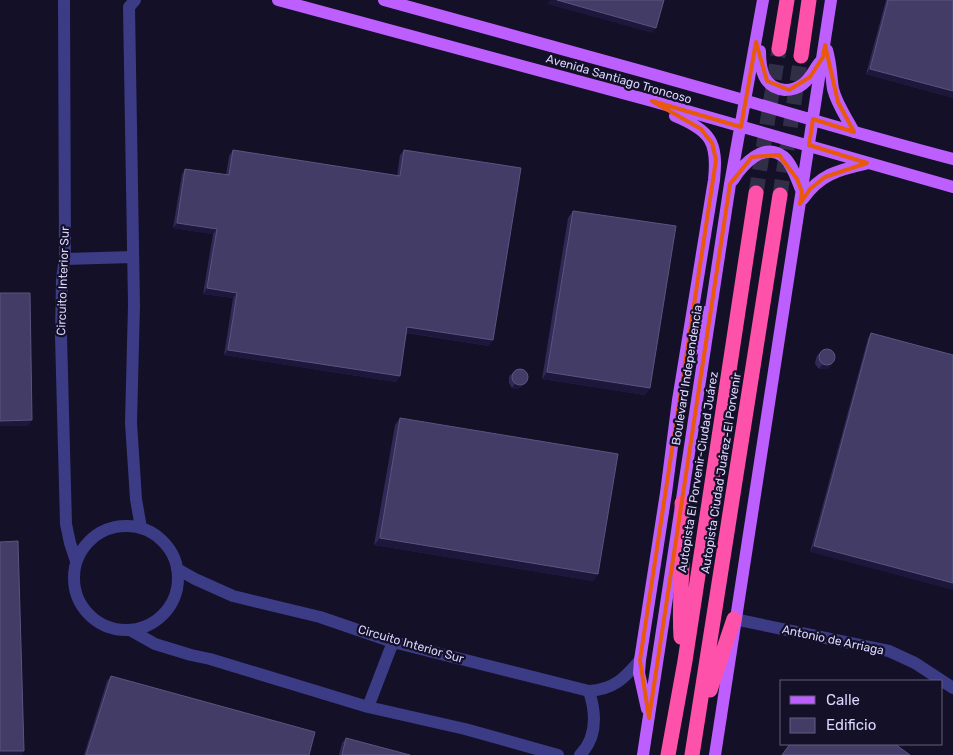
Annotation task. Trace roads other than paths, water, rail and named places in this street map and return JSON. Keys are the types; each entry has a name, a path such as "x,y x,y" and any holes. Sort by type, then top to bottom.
{"highway":[{"path":"779,49 787,0"},
{"path":"801,56 809,0"},
{"name":"Autopista El Porvenir-Ciudad Juárez","path":"668,755 685,661 756,194"},
{"name":"Autopista Ciudad Juárez-El Porvenir","path":"692,755 780,195"},
{"path":"682,504 684,550 681,590 681,635 685,661"},
{"path":"697,727 734,619"}],"main road":[{"name":"Avenida Santiago Troncoso","path":"278,0 652,101 741,128 809,145 953,187"},
{"name":"Avenida Santiago Troncoso","path":"384,0 953,158"},
{"name":"Boulevard Independencia","path":"643,755 730,184 763,0"},
{"path":"714,755 831,0"},
{"path":"756,42 760,52 760,66 763,74 772,86 780,89 789,90 802,85 810,77 824,51"},
{"path":"824,51 830,59 833,89 854,132"},
{"path":"649,718 639,673 640,660 666,493 678,400 716,160 712,143 701,129 652,101"},
{"path":"730,184 743,165 752,157 769,152 784,158 792,170 801,198"},
{"path":"801,198 810,188 825,177 845,168 867,163"},
{"path":"678,400 717,269"}],"street":[{"name":"Circuito Interior Sur","path":"65,1 65,260 62,278 61,336 66,514 70,543 76,561"},
{"path":"129,2 134,305 131,422 136,498 141,528"},
{"path":"65,260 133,257"},
{"path":"126,526 141,528 165,544 173,555 178,583 174,597 167,610 157,620 144,627 119,630 107,627 97,622 80,604 73,582 76,561 87,544 99,534 112,528 126,526"},
{"name":"Circuito Interior Sur","path":"177,569 233,596 320,617 393,642 589,691 601,690 614,685 628,674 640,660"},
{"name":"Antonio de Arriaga","path":"734,619 889,651 915,663 941,680"},
{"path":"130,630 155,644 368,707 465,729 558,755"},
{"path":"368,707 393,642"},
{"path":"580,755 590,740 595,723 594,706 589,691"}],"tunnel":[{"path":"756,193 779,49"},
{"path":"780,195 801,56"}]}
